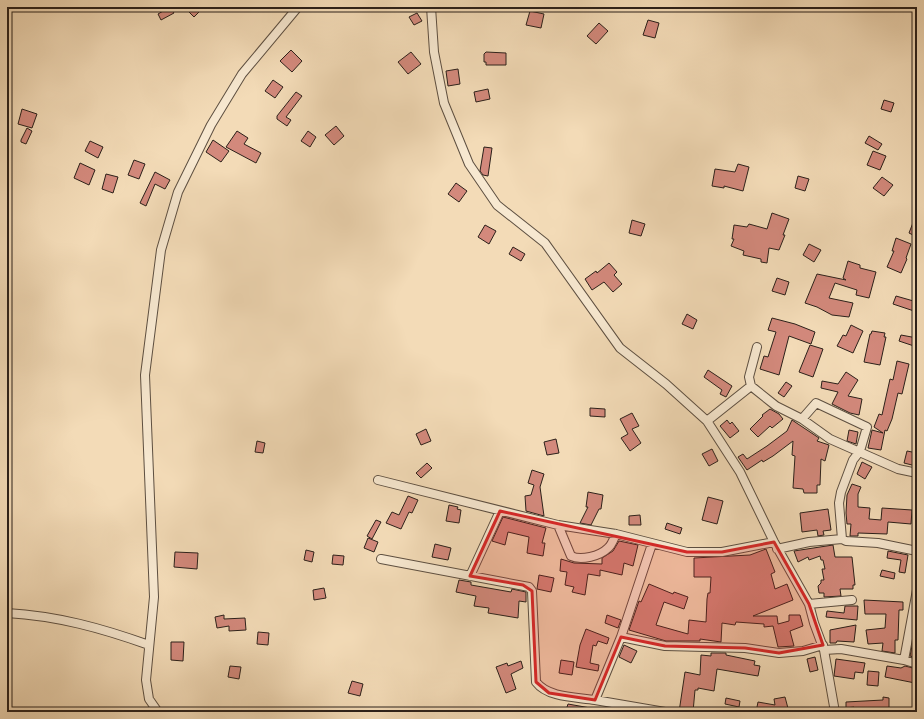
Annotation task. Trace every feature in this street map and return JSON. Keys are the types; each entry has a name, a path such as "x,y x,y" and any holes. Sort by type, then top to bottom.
{"street":[{"path":"158,712 149,698 146,680 154,583 145,375 161,250 178,192 211,125 242,74 298,7"},
{"path":"431,7 434,52 444,103 468,164 496,205 545,243 620,348 666,384 707,421 740,472 776,546 810,604 814,623 824,648 836,712"},
{"path":"757,347 749,377 751,386 776,406 802,419 830,439 898,469 917,473"},
{"path":"707,421 751,386"},
{"path":"802,419 816,403 867,428 860,451 853,460 841,492 839,504 842,539"},
{"path":"378,480 558,525 616,534 687,552 722,552 842,539 846,541 878,543 917,551"},
{"path":"470,576 500,511"},
{"path":"558,525 571,556 575,558 593,556 603,552 609,547 616,534"},
{"path":"595,700 621,637 652,544"},
{"path":"381,559 529,587 532,591 536,682 540,689 549,693 665,712"},
{"path":"904,660 917,590"},
{"path":"810,604 852,600"},
{"path":"7,613 51,617 85,624 149,645"},
{"path":"621,637 665,646 745,648 779,653 824,648 841,649 904,660 917,664"}],"highlighted area":[{"path":"500,511 687,552 722,552 774,542 809,604 823,645 779,653 745,648 665,646 621,637 595,700 549,693 536,682 532,591 523,585 470,576"}],"building":[{"path":"170,7 174,13 161,20 158,14"},
{"path":"184,7 195,7 200,11 194,17"},
{"path":"530,11 544,14 541,28 526,25"},
{"path":"417,13 422,21 414,25 409,17"},
{"path":"648,20 659,23 655,38 643,35"},
{"path":"599,23 608,31 596,44 587,36"},
{"path":"291,50 302,61 292,72 280,61"},
{"path":"411,52 421,64 408,74 398,62"},
{"path":"486,52 506,53 506,65 486,65 486,62 484,62 484,54"},
{"path":"458,69 460,84 448,86 446,71"},
{"path":"273,80 283,87 275,98 265,91"},
{"path":"488,89 490,99 476,102 474,92"},
{"path":"296,92 302,96 286,117 291,120 287,126 277,119 277,116"},
{"path":"884,100 894,103 891,112 881,109"},
{"path":"22,109 37,114 32,128 18,124"},
{"path":"336,126 344,136 334,145 325,135"},
{"path":"27,128 32,131 26,144 21,142 21,140"},
{"path":"237,131 248,138 244,144 261,153 256,163 226,147"},
{"path":"308,131 316,137 310,147 301,141"},
{"path":"869,136 882,144 878,150 865,143"},
{"path":"213,140 229,151 221,162 206,152"},
{"path":"90,141 103,147 98,158 85,151"},
{"path":"484,147 492,148 488,176 483,175 480,171"},
{"path":"873,151 886,156 880,170 867,165"},
{"path":"134,160 145,164 139,179 128,175"},
{"path":"80,163 95,170 89,185 74,178"},
{"path":"738,164 749,167 743,191 724,186 724,188 712,186 715,169 735,172"},
{"path":"155,172 170,180 165,189 155,184 146,206 140,203"},
{"path":"106,174 118,177 113,193 102,189"},
{"path":"798,176 809,179 805,191 795,188"},
{"path":"882,177 893,185 884,196 873,188"},
{"path":"456,183 467,191 459,202 448,194"},
{"path":"772,213 789,219 779,250 769,248 767,263 761,262 761,259 743,255 744,251 731,246 734,239 732,239 734,225 747,227 749,224 767,229"},
{"path":"916,215 917,231 915,236 909,233"},
{"path":"632,220 645,224 641,236 629,233"},
{"path":"485,225 496,231 489,244 478,237"},
{"path":"896,238 911,244 901,273 887,267 894,251 892,251"},
{"path":"809,244 821,250 814,262 803,255"},
{"path":"513,247 525,254 521,261 509,254"},
{"path":"848,261 860,265 860,268 876,272 869,298 856,295 857,290 835,283 829,298 853,303 849,317 832,315 817,307 805,303 817,274 846,280 843,278"},
{"path":"609,263 617,272 614,275 622,284 613,292 604,282 592,290 585,279 596,271 597,273"},
{"path":"777,278 789,282 785,295 772,291"},
{"path":"896,296 917,302 917,312 893,304"},
{"path":"687,314 697,320 693,329 682,324"},
{"path":"772,318 795,324 815,332 811,344 789,336 779,375 760,369 764,356 768,357 776,332 768,330"},
{"path":"851,325 863,331 853,353 837,346 843,335 846,336"},
{"path":"872,331 885,333 884,337 886,337 880,365 864,362"},
{"path":"901,335 917,338 917,347 899,341"},
{"path":"810,345 823,349 813,377 799,372"},
{"path":"897,361 909,364 902,394 898,393 892,419 887,431 885,430 881,450 868,448 872,430 883,433 874,427 879,414 882,415 890,379 893,380"},
{"path":"708,370 732,386 726,397 720,394 722,390 704,377"},
{"path":"846,372 858,380 848,396 862,399 859,415 850,413 832,404 838,392 821,388 822,381 838,384"},
{"path":"786,382 792,386 784,397 778,393"},
{"path":"590,408 605,409 605,417 590,416"},
{"path":"770,409 779,414 783,419 772,428 770,426 758,437 750,429 763,416 762,415"},
{"path":"632,413 639,426 632,429 641,443 630,451 621,438 628,434 620,419"},
{"path":"727,420 730,424 732,422 739,431 730,438 720,426"},
{"path":"792,420 819,438 817,441 829,445 825,461 821,459 820,485 817,485 817,493 804,493 803,489 793,488 795,456 792,455 793,441 773,456 763,462 762,460 747,470 738,457 743,454 747,459 767,446 787,431"},
{"path":"426,429 431,441 421,445 416,434"},
{"path":"849,430 858,432 856,444 847,441"},
{"path":"556,439 559,453 547,455 544,442"},
{"path":"257,441 265,443 263,453 255,452"},
{"path":"712,449 718,461 709,466 702,454"},
{"path":"907,451 917,453 916,466 904,463"},
{"path":"862,462 872,467 865,479 857,474"},
{"path":"427,463 432,468 421,478 416,473"},
{"path":"532,470 544,474 540,487 544,516 526,511 525,496 531,495 534,485 528,483"},
{"path":"852,484 861,487 858,494 858,507 870,508 869,519 881,520 882,508 912,510 911,524 888,522 887,534 858,533 858,536 850,536 851,524 847,524 846,513 847,495"},
{"path":"588,492 603,495 601,509 599,509 591,525 580,523 588,507 586,507"},
{"path":"408,496 418,500 412,513 409,512 401,529 386,523 392,512 399,515"},
{"path":"708,497 723,501 717,524 702,520"},
{"path":"449,505 458,507 457,509 461,510 459,523 446,521"},
{"path":"828,509 831,530 823,531 824,535 818,536 817,530 802,532 800,513"},
{"path":"640,515 641,525 629,525 629,516"},
{"path":"503,517 546,528 542,543 545,543 543,556 527,553 529,537 508,532 505,545 492,541"},
{"path":"376,520 381,522 372,539 367,536"},
{"path":"667,523 682,528 680,534 665,529"},
{"path":"368,538 378,542 374,552 364,548"},
{"path":"619,541 638,545 633,566 624,563 622,575 600,570 600,576 588,574 585,595 572,592 574,587 565,585 567,572 560,571 561,559 574,563 602,564 602,558 613,551"},
{"path":"435,544 451,548 448,560 432,557"},
{"path":"833,545 835,557 852,557 855,585 853,585 853,589 840,589 841,596 824,597 824,593 819,593 818,586 821,583 821,580 824,580 822,569 825,569 823,560 821,560 820,556 809,560 808,557 798,562 794,551"},
{"path":"766,549 775,572 771,574 775,589 787,584 793,600 753,616 777,616 778,624 789,621 789,615 800,615 803,626 790,631 794,646 778,647 773,626 764,627 764,624 736,622 735,625 722,623 721,642 700,639 700,641 666,641 629,630 639,601 641,602 649,584 673,594 674,592 688,597 684,609 664,602 656,625 688,634 689,620 706,622 707,599 708,593 710,593 711,577 694,577 694,558 750,555"},
{"path":"306,550 314,552 312,562 304,560"},
{"path":"888,551 908,555 905,573 899,572 901,560 887,558"},
{"path":"175,552 198,553 197,569 174,567"},
{"path":"333,555 344,556 343,565 332,564"},
{"path":"882,570 895,573 894,579 880,576"},
{"path":"539,575 554,578 551,592 537,589"},
{"path":"459,580 471,582 471,585 511,592 512,589 526,592 526,602 519,601 518,618 488,613 489,608 474,606 476,596 456,592"},
{"path":"324,588 326,598 314,600 313,590"},
{"path":"864,600 903,602 903,610 899,610 898,640 895,640 895,653 882,651 883,643 868,644 866,630 885,628 886,614 865,614"},
{"path":"845,606 858,606 857,620 826,617 827,611 844,613"},
{"path":"224,615 224,619 245,618 246,630 229,631 229,626 217,628 215,617"},
{"path":"607,615 621,620 618,628 605,623"},
{"path":"856,625 854,642 837,641 836,643 830,643 830,630"},
{"path":"917,626 917,658 910,656"},
{"path":"586,629 609,638 607,644 598,641 596,646 593,645 590,663 599,665 598,671 576,667 580,645"},
{"path":"258,632 269,633 268,645 257,644"},
{"path":"171,642 184,642 183,661 171,660"},
{"path":"624,645 637,651 631,663 619,657"},
{"path":"711,653 726,653 726,655 755,661 754,665 760,666 758,676 717,669 714,691 698,688 698,690 695,690 693,712 679,712 685,672 700,675 701,655 711,656"},
{"path":"815,657 818,670 810,672 807,659"},
{"path":"836,659 865,663 863,673 855,672 854,679 834,676"},
{"path":"561,660 574,662 572,675 559,673"},
{"path":"521,661 523,668 511,674 516,689 506,693 496,667 507,663 508,666"},
{"path":"230,666 241,667 239,679 228,677"},
{"path":"887,666 901,668 905,666 917,669 915,683 885,677"},
{"path":"868,671 879,672 878,686 867,685"},
{"path":"352,681 363,684 360,696 348,693"},
{"path":"785,697 789,712 756,712 758,702 775,705 774,699"},
{"path":"883,697 889,698 889,710 855,712 854,707 846,708 846,702 883,700"},
{"path":"726,698 740,701 739,707 725,704"},
{"path":"568,704 596,709 595,712 566,710"}]}
